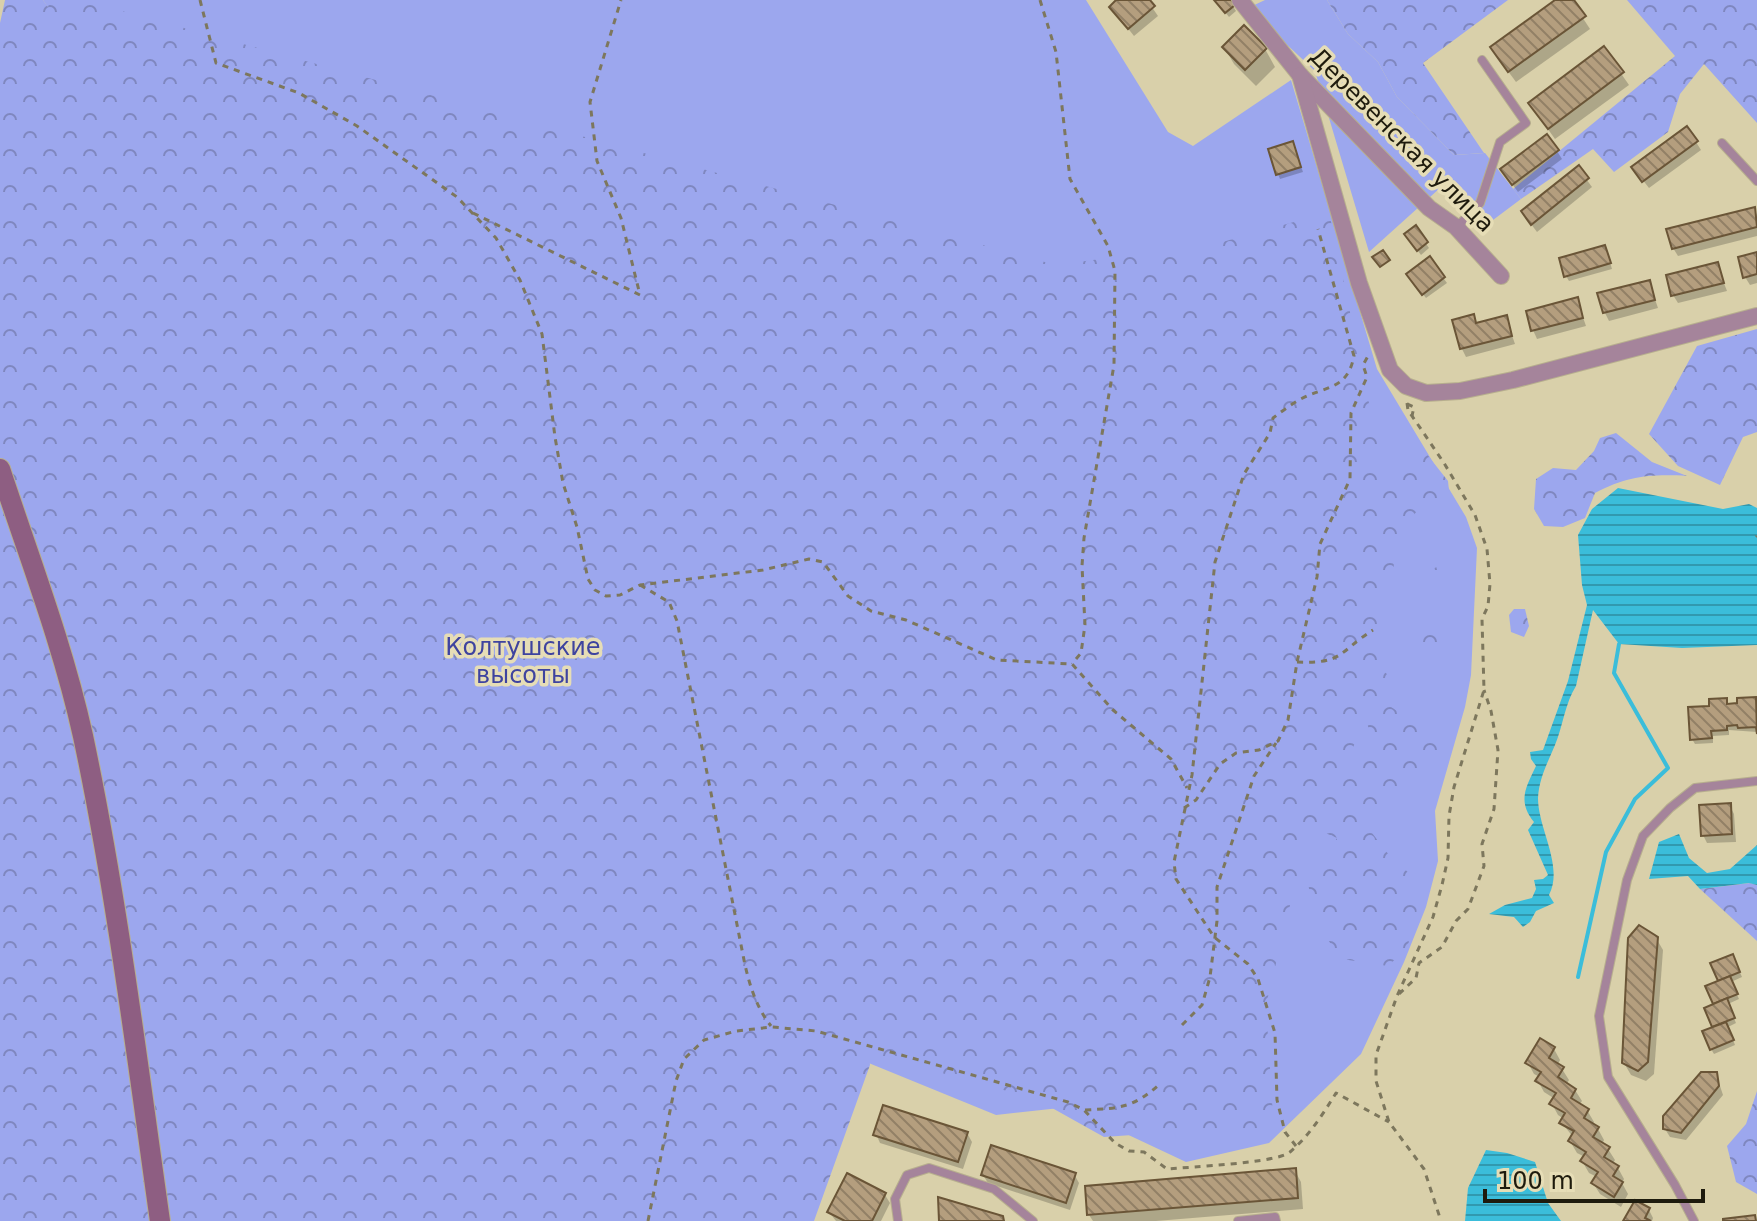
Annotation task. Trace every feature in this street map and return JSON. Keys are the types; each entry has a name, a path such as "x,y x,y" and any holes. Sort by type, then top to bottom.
{"main road":[{"path":"0,469 67,673 83,736 117,919 160,1221"}],"street":[{"name":"Деревенская улица","path":"1240,0 1300,75 1429,208 1456,227 1501,276"},
{"path":"1300,75 1359,283 1390,370 1406,386 1426,393 1460,391 1757,316"}],"lane":[{"path":"1456,227 1480,203 1500,142 1526,123 1482,60"},
{"path":"1722,143 1757,181"},
{"path":"1694,1221 1608,1077 1599,1016 1627,880 1643,836 1695,788 1757,781"},
{"path":"898,1221 895,1199 907,1175 929,1168 994,1189 1033,1221"},
{"path":"1238,1221 1275,1217 1276,1221"}],"path":[{"path":"200,0 216,63 299,93 357,126 457,197 496,238 520,280 542,334 560,468 588,579 595,590 606,596 620,595 640,585 763,570 809,559 823,562 848,596 871,611 906,620 997,660 1072,664 1113,710 1171,759 1187,788"},
{"path":"470,211 640,295 621,218 597,161 590,102 621,0"},
{"path":"1040,0 1056,52 1070,179 1108,246 1115,271 1114,365 1084,538 1085,625 1081,653 1072,664"},
{"path":"1296,1146 1285,1132 1277,1100 1275,1033 1258,979 1248,964 1214,937 1176,879 1174,862 1192,775 1215,562 1244,474 1270,433 1273,418 1300,400 1338,385 1350,373 1354,356 1318,229"},
{"path":"1182,1025 1202,1005 1210,977 1217,887 1254,776 1288,720 1297,662 1317,577 1320,544 1350,479 1351,413 1367,377 1363,365 1380,341"},
{"path":"1407,404 1414,407 1412,416"},
{"path":"1397,996 1416,978 1419,963 1442,947 1456,921 1468,909 1484,866 1482,844 1494,809 1498,776 1495,730 1484,690 1482,619 1488,606 1490,584 1487,549 1475,515 1408,410"},
{"path":"640,585 669,602 677,621 750,987 762,1014 772,1027"},
{"path":"1297,662 1321,663 1338,658 1373,630"},
{"path":"1441,1221 1424,1169 1389,1122 1376,1081 1376,1055 1397,996 1433,917 1448,858 1449,816 1454,787 1484,690"},
{"path":"1184,808 1196,800 1220,764 1236,753 1259,750 1278,741"},
{"path":"648,1221 676,1081 684,1059 704,1040 736,1031 772,1027 816,1031 1068,1102 1084,1110 1115,1143 1129,1151 1144,1152 1167,1169 1289,1155 1311,1132 1336,1093 1389,1122"},
{"path":"1084,1110 1116,1109 1129,1105 1142,1100 1161,1083"}],"green space":[{"name":"Колтушские высоты","path":"5,0 43,0 48,7 50,0 81,0 1056,265 1219,243 1329,212 1383,470 1406,464 1405,445 1422,448 1448,481 1450,500 1442,506 1419,509 1400,530 1393,551 1394,570 1380,590 1383,656 1379,667 1388,675 1390,706 1438,741 1445,760 1436,772 1404,780 1387,809 1370,810 1369,829 1389,855 1421,884 1407,948 1388,966 1342,959 1317,925 1308,884 1337,838 1309,826 1266,1005 1274,1133 1217,1129 1104,1137 1036,1099 869,1053 870,1065 814,1221 0,1221 0,23","holes":["1366,710 1371,750 1352,772 1337,767 1353,748"]},
{"path":"43,0 1086,0 1168,132 1193,146 1291,80 1377,369 1466,517 1477,548 1471,675 1435,811 1438,861 1426,907 1361,1054 1269,1143 1186,1162 1069,1107 996,1115 805,1037 735,1039"},
{"path":"1265,0 1327,0 1348,34 1378,62 1397,97 1454,155 1485,153 1521,199 1481,229 1450,179 1369,252 1315,71 1248,8"},
{"path":"1327,0 1508,0 1423,63 1484,153 1454,155 1397,97 1378,62 1348,34"},
{"path":"1627,0 1757,0 1757,123 1704,64 1680,94 1668,132 1614,172 1593,149 1521,199 1513,189 1675,56"},
{"path":"1757,329 1757,432 1743,437 1720,485 1678,466 1649,434 1697,346"},
{"path":"1616,433 1652,462 1687,476 1650,476 1618,483 1595,493 1585,518 1563,527 1544,526 1534,509 1536,479 1553,468 1576,470 1594,451 1600,438"},
{"path":"1437,567 1442,583 1437,595 1424,589 1422,573"},
{"path":"1514,609 1525,609 1529,626 1524,637 1511,632 1509,615"},
{"path":"1440,624 1453,639 1440,652 1420,649 1425,630"},
{"path":"1750,883 1757,885 1757,941 1700,889"},
{"path":"1757,1091 1757,1194 1736,1182 1727,1146 1746,1124"}],"shaded area":[{"path":"1618,488 1723,509 1749,504 1757,508 1757,645 1682,648 1619,644 1593,610 1576,686 1542,777 1538,798 1554,872 1549,895 1554,903 1536,911 1523,927 1514,917 1489,914 1505,905 1532,898 1536,889 1534,880 1548,875 1528,830 1534,822 1526,807 1525,794 1536,766 1530,752 1543,750 1568,681 1587,605 1582,585 1578,535 1592,509"},
{"path":"1679,834 1689,858 1707,873 1730,869 1757,845 1757,885 1749,883 1700,889 1688,876 1649,879 1659,842"},
{"path":"1486,1150 1535,1162 1548,1203 1561,1221 1465,1221 1468,1188"}],"building":[{"path":"1116,0 1150,0 1155,6 1128,29 1109,7"},
{"path":"1214,0 1231,0 1235,5 1225,13"},
{"path":"1555,0 1574,0 1586,16 1508,72 1490,47"},
{"path":"1244,25 1267,48 1245,70 1222,47"},
{"path":"1604,46 1624,72 1548,129 1528,103"},
{"path":"1687,126 1698,141 1642,182 1631,167"},
{"path":"1547,134 1559,150 1512,185 1500,169"},
{"path":"1293,141 1301,167 1276,175 1268,149"},
{"path":"1579,165 1589,178 1531,225 1521,211"},
{"path":"1755,207 1757,227 1672,249 1666,229"},
{"path":"1416,225 1428,242 1417,251 1404,234"},
{"path":"1605,245 1611,263 1564,277 1559,258"},
{"path":"1383,250 1390,260 1380,267 1372,257"},
{"path":"1757,252 1757,274 1743,278 1738,257"},
{"path":"1430,256 1445,277 1422,295 1406,274"},
{"path":"1718,262 1724,283 1671,296 1666,275"},
{"path":"1650,280 1655,300 1603,313 1597,293"},
{"path":"1578,297 1583,318 1531,331 1526,311"},
{"path":"1474,314 1476,323 1507,315 1512,336 1460,349 1452,320"},
{"path":"1756,697 1757,734 1756,727 1738,728 1737,725 1727,726 1727,730 1711,731 1712,738 1690,740 1688,707 1709,706 1709,699 1727,698 1727,704 1737,703 1737,698"},
{"path":"1731,803 1732,834 1701,836 1699,805"},
{"path":"1639,925 1658,937 1648,1062 1638,1071 1622,1063 1628,938"},
{"path":"1733,954 1740,972 1718,981 1710,963"},
{"path":"1730,976 1738,994 1713,1004 1705,986"},
{"path":"1727,998 1735,1018 1712,1027 1704,1008"},
{"path":"1726,1022 1734,1040 1710,1050 1702,1031"},
{"path":"1540,1038 1555,1047 1549,1058 1564,1067 1558,1077 1576,1089 1571,1098 1589,1109 1584,1118 1599,1127 1593,1137 1610,1147 1604,1157 1619,1166 1613,1176 1623,1182 1614,1197 1591,1183 1598,1172 1580,1161 1586,1152 1568,1141 1574,1131 1559,1123 1565,1113 1549,1104 1556,1093 1535,1081 1541,1072 1525,1063"},
{"path":"1701,1072 1717,1072 1719,1086 1681,1133 1663,1129 1663,1116"},
{"path":"883,1105 968,1132 958,1162 873,1135"},
{"path":"991,1145 1076,1173 1066,1203 981,1175"},
{"path":"1296,1168 1298,1198 1087,1215 1085,1186"},
{"path":"847,1173 886,1193 872,1221 845,1221 827,1212"},
{"path":"938,1197 1003,1216 1004,1221 939,1221"},
{"path":"1635,1200 1650,1208 1645,1218 1651,1221 1623,1221"},
{"path":"1755,1215 1756,1221 1723,1221 1723,1219"}],"waterway":[{"path":"1578,977 1606,852 1635,799 1668,768 1614,673 1619,644"}]}
